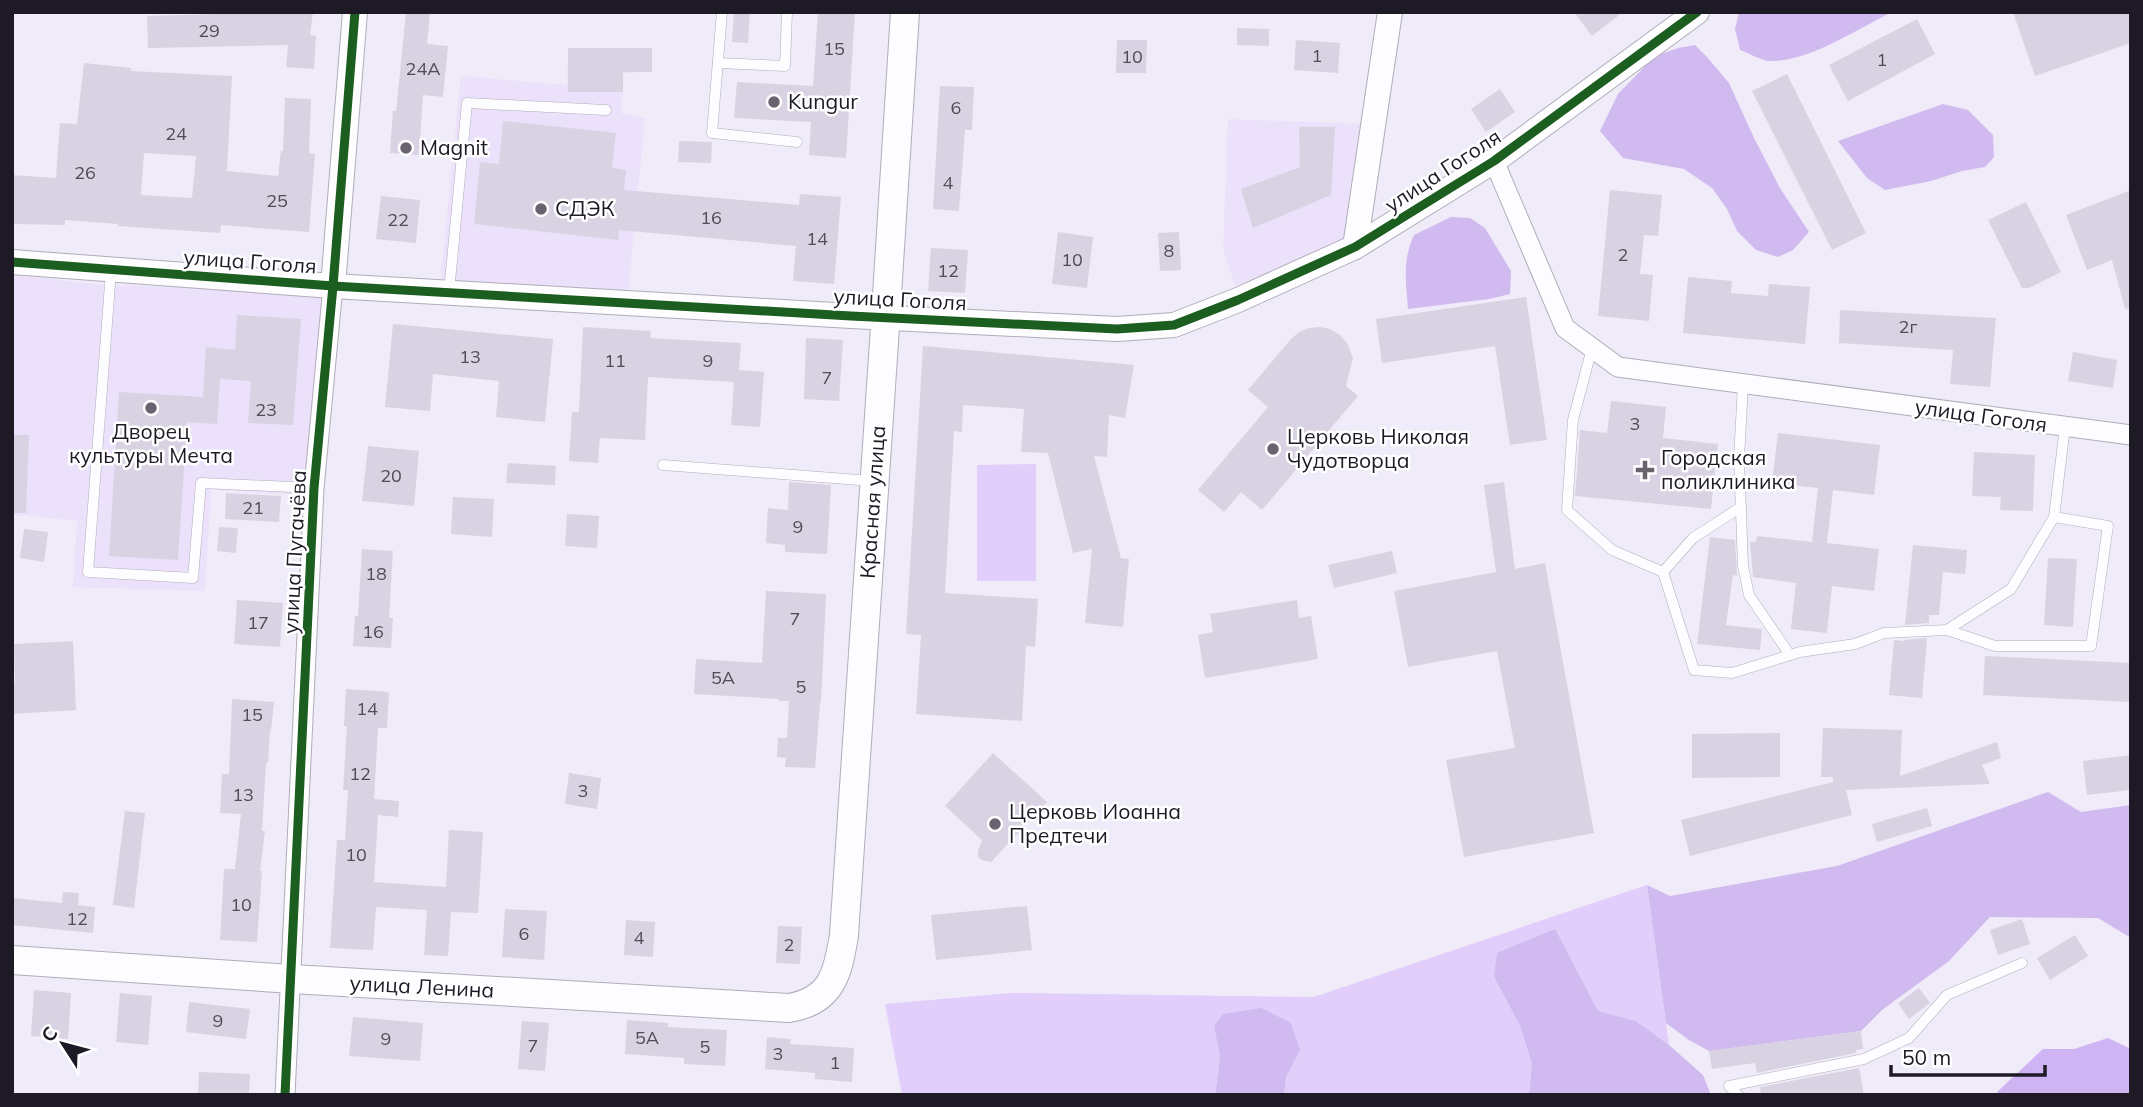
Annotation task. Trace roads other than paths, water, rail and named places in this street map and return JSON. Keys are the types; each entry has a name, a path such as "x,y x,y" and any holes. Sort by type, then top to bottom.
{"main road":[{"name":"Красная улица","path":"827,989 836,973 844,935 905,12"},
{"name":"улица Ленина","path":"12,960 789,1008 803,1006 818,998 827,989"}],"street":[{"name":"улица Пугачёва","path":"285,1095 314,488 355,12"},
{"path":"1355,247 1390,12"},
{"name":"улица Гоголя","path":"12,262 333,286 886,318 1117,329 1174,325 1238,300 1355,247 1494,161 1697,12"},
{"name":"улица Гоголя","path":"1494,161 1564,328 1618,367 2131,435"}],"lane":[{"path":"722,12 712,133 797,142"},
{"path":"718,63 785,66 787,12"},
{"path":"449,293 467,103 606,110"},
{"path":"111,270 88,572 193,578 201,483 314,488"},
{"path":"1592,348 1573,419 1567,510 1612,550 1663,572 1694,670 1732,674 1790,655 1855,644 1884,633 1947,629 1995,646 2091,646 2108,526 2054,517"},
{"path":"1743,384 1739,459 1744,566 1749,594 1790,655"},
{"path":"1947,629 2011,589 2054,517 2065,427"},
{"path":"663,465 875,482"},
{"path":"1663,572 1693,538 1741,507"},
{"path":"1738,1095 1729,1086 1864,1059 1909,1038 1947,995 2022,963"}],"place":[{"name":"Kungur","path":"774,102"},
{"name":"Magnit","path":"406,148"},
{"name":"СДЭК","path":"541,209"},
{"name":"Дворец культуры Мечта","path":"151,408"},
{"name":"Церковь Николая Чудотворца","path":"1273,449"},
{"name":"Городская поликлиника","path":"1645,470"},
{"name":"Церковь Иоанна Предтечи","path":"995,824"}]}
